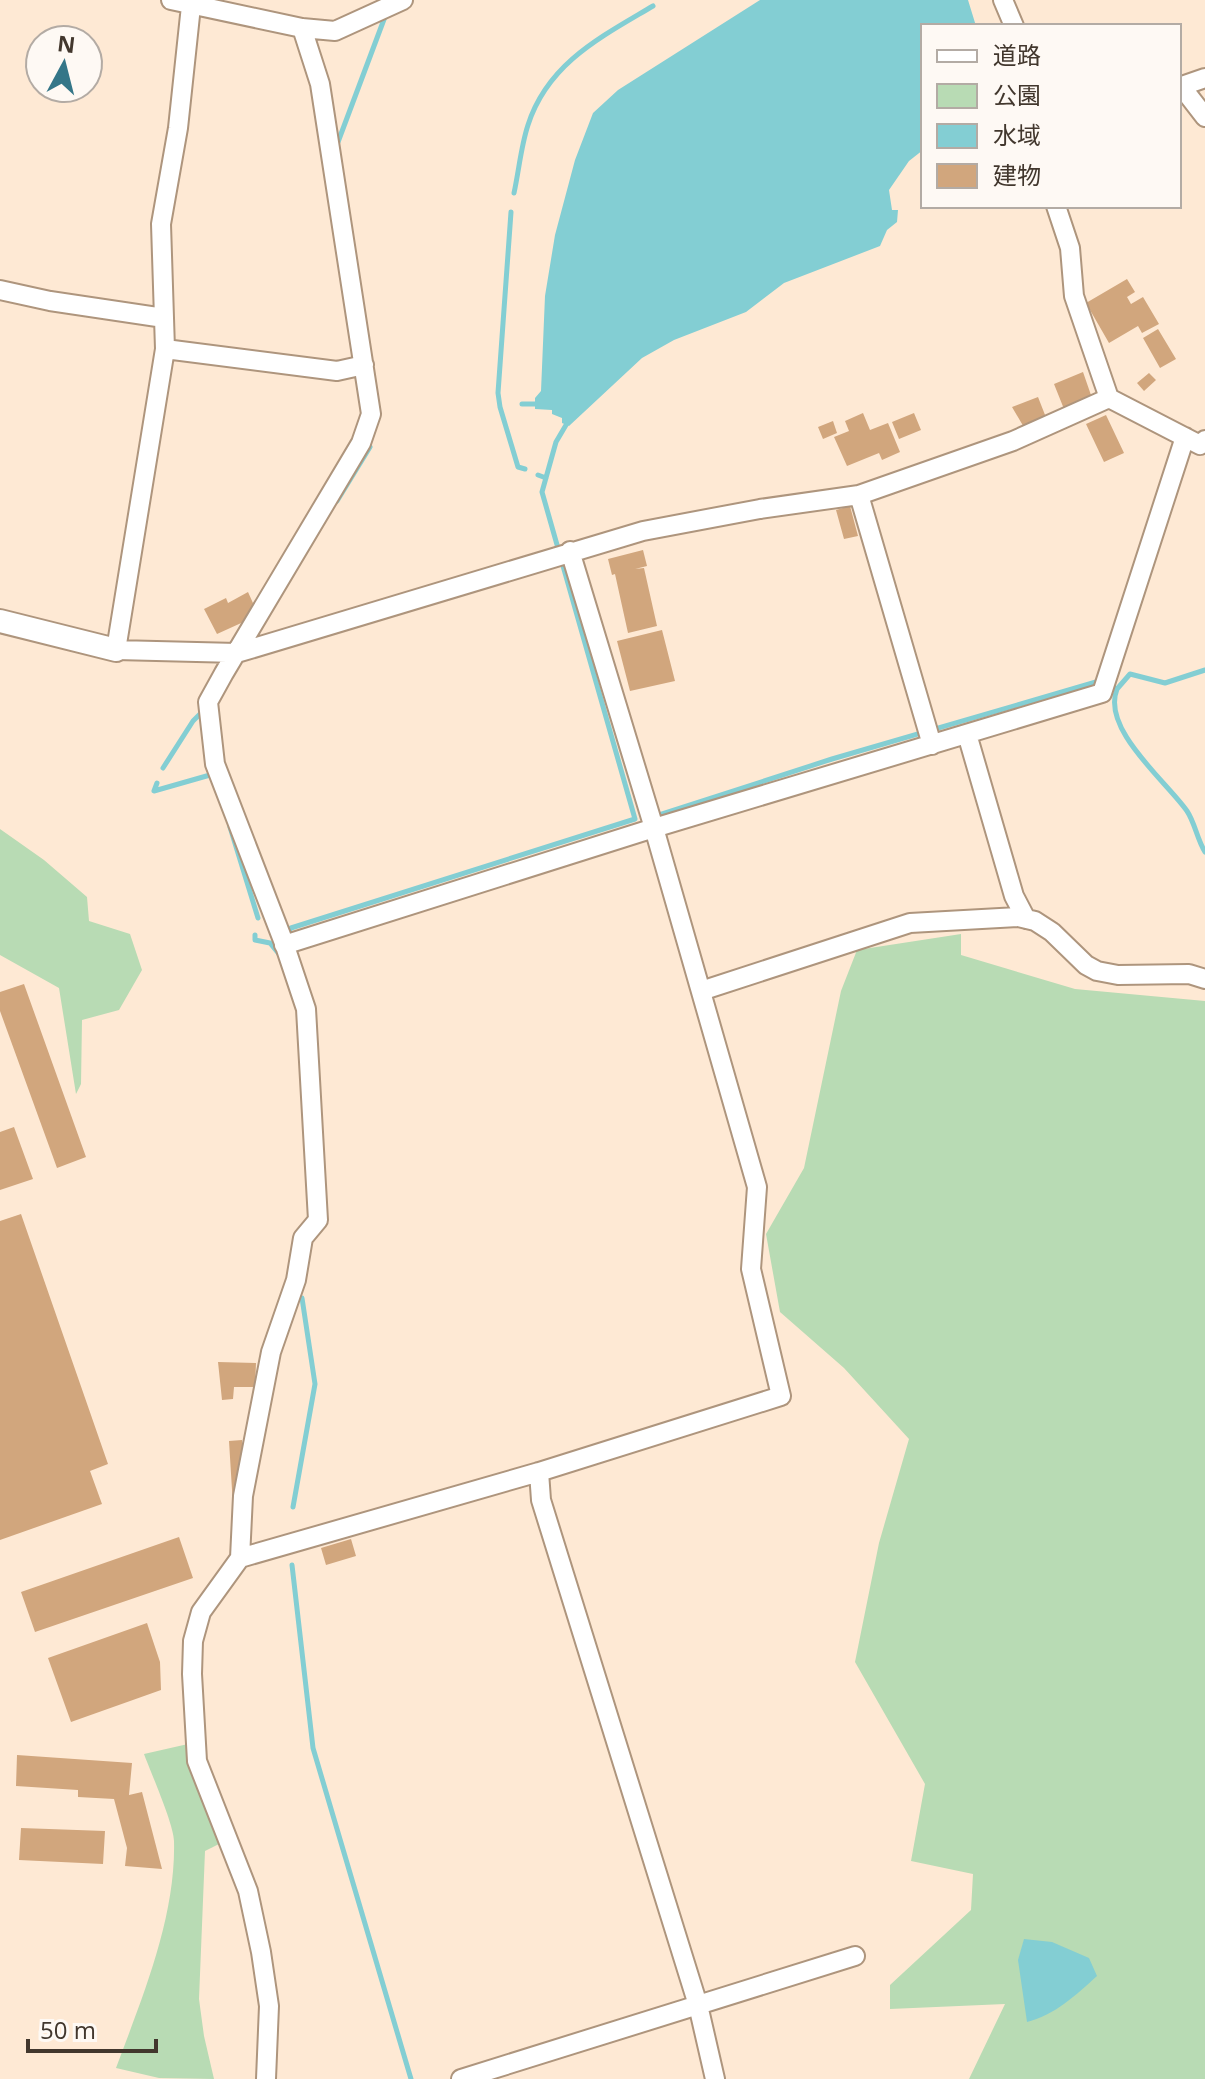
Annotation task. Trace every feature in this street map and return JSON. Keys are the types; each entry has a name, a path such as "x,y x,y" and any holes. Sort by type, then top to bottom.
{"street":[{"path":"171,0 302,28 335,31 403,0"},
{"path":"1003,0 1013,24"},
{"path":"116,650 165,349 161,224 178,128 191,6"},
{"path":"266,2079 269,2006 261,1952 248,1891 197,1761 193,1641 201,1612 240,1558 243,1496 271,1352 296,1280 303,1238 318,1220 306,1009 215,764 208,707 361,443 371,414 359,366 320,84 302,28"},
{"path":"1181,86 1205,78"},
{"path":"1181,87 1205,117"},
{"path":"283,941 1102,693 1199,442 1109,398 1074,296 1070,248 1057,208"},
{"path":"0,290 50,301 164,318"},
{"path":"165,349 337,371 359,366"},
{"path":"0,621 116,650 237,653 643,531 760,509 859,495 1013,441 1109,398"},
{"path":"859,495 932,745"},
{"path":"240,1558 539,1472 781,1396 751,1269 757,1187 654,828 570,551"},
{"path":"967,734 1014,896 1026,919"},
{"path":"701,991 910,923 1018,917 1035,921 1052,932 1086,965 1097,971 1118,975 1189,974 1205,979"},
{"path":"539,1472 541,1500 698,2005 715,2079"},
{"path":"461,2079 855,1956"}],"green space":[{"path":"0,829 44,860 87,897 89,921 130,934 142,970 119,1010 82,1020 81,1084 76,1094 59,988 0,955"},
{"path":"961,934 961,955 1075,989 1205,1001 1205,2079 969,2079 1005,2004 890,2009 890,1985 971,1910 973,1874 911,1861 925,1784 855,1662 879,1543 909,1439 844,1368 780,1312 766,1234 804,1168 841,991 857,950"},
{"path":"188,1744 219,1844 205,1851 199,1999 214,2079 159,2078 116,2068 156,1957 173,1870 173,1833 144,1754"}],"water":[{"path":"760,0 968,0 975,24 921,24 921,152 909,161 889,190 892,210 898,210 897,222 887,230 880,246 784,283 746,312 674,340 642,358 569,426 562,423 562,418 552,414 552,410 535,409 535,398 541,391 545,296 555,235 575,160 593,113 618,90"},
{"path":"1024,1939 1052,1942 1089,1958 1097,1976 1056,2009 1027,2022 1018,1960"}],"building":[{"path":"1127,279 1135,292 1127,297 1131,304 1143,297 1159,324 1142,333 1138,326 1109,343 1086,303"},
{"path":"1158,329 1176,359 1160,368 1143,338"},
{"path":"1083,372 1092,398 1064,409 1054,384"},
{"path":"1149,373 1156,380 1144,391 1137,383"},
{"path":"1038,397 1047,420 1025,429 1012,407"},
{"path":"863,413 870,430 888,423 900,452 882,460 879,453 847,466 834,437 849,431 845,421"},
{"path":"914,413 921,430 899,439 892,422"},
{"path":"1106,415 1124,453 1104,462 1086,424"},
{"path":"833,421 837,433 823,439 818,427"},
{"path":"850,506 858,536 844,539 836,510"},
{"path":"643,550 647,566 635,569 644,568 657,626 628,633 615,574 612,575 608,559"},
{"path":"248,592 257,612 248,616 250,619 217,634 204,609 226,598 228,603"},
{"path":"662,630 675,681 630,691 617,641"},
{"path":"24,984 86,1157 57,1168 0,1011 0,992"},
{"path":"14,1127 33,1179 0,1190 0,1132"},
{"path":"21,1214 108,1464 90,1471 102,1504 0,1540 0,1221"},
{"path":"218,1362 256,1363 255,1387 234,1387 233,1399 222,1400"},
{"path":"242,1440 244,1465 237,1505 233,1506 229,1441"},
{"path":"179,1537 193,1578 35,1632 21,1592"},
{"path":"351,1539 356,1556 326,1565 321,1548"},
{"path":"147,1623 160,1662 161,1690 71,1722 48,1658"},
{"path":"17,1755 132,1763 129,1795 142,1792 162,1869 125,1866 127,1848 114,1799 78,1797 78,1790 16,1786"},
{"path":"21,1828 105,1831 103,1864 19,1860"}],"waterway":[{"path":"514,193 528,125 549,85 578,54 653,6"},
{"path":"338,142 386,14"},
{"path":"511,212 498,393 518,467 525,469"},
{"path":"522,404 535,404"},
{"path":"285,936 291,928 635,819 542,492 556,442 566,425"},
{"path":"337,501 370,447"},
{"path":"538,475 546,478"},
{"path":"656,816 832,759 1096,682 1117,689 1130,674 1165,683 1205,670"},
{"path":"1117,689 1115,704 1118,721 1138,754 1187,811 1205,852"},
{"path":"163,768 193,721 204,710"},
{"path":"157,783 154,791 210,775 214,780"},
{"path":"230,827 258,918"},
{"path":"255,935 255,940 270,943 279,954"},
{"path":"293,1507 315,1384 302,1298"},
{"path":"292,1565 313,1748 411,2079"}]}
